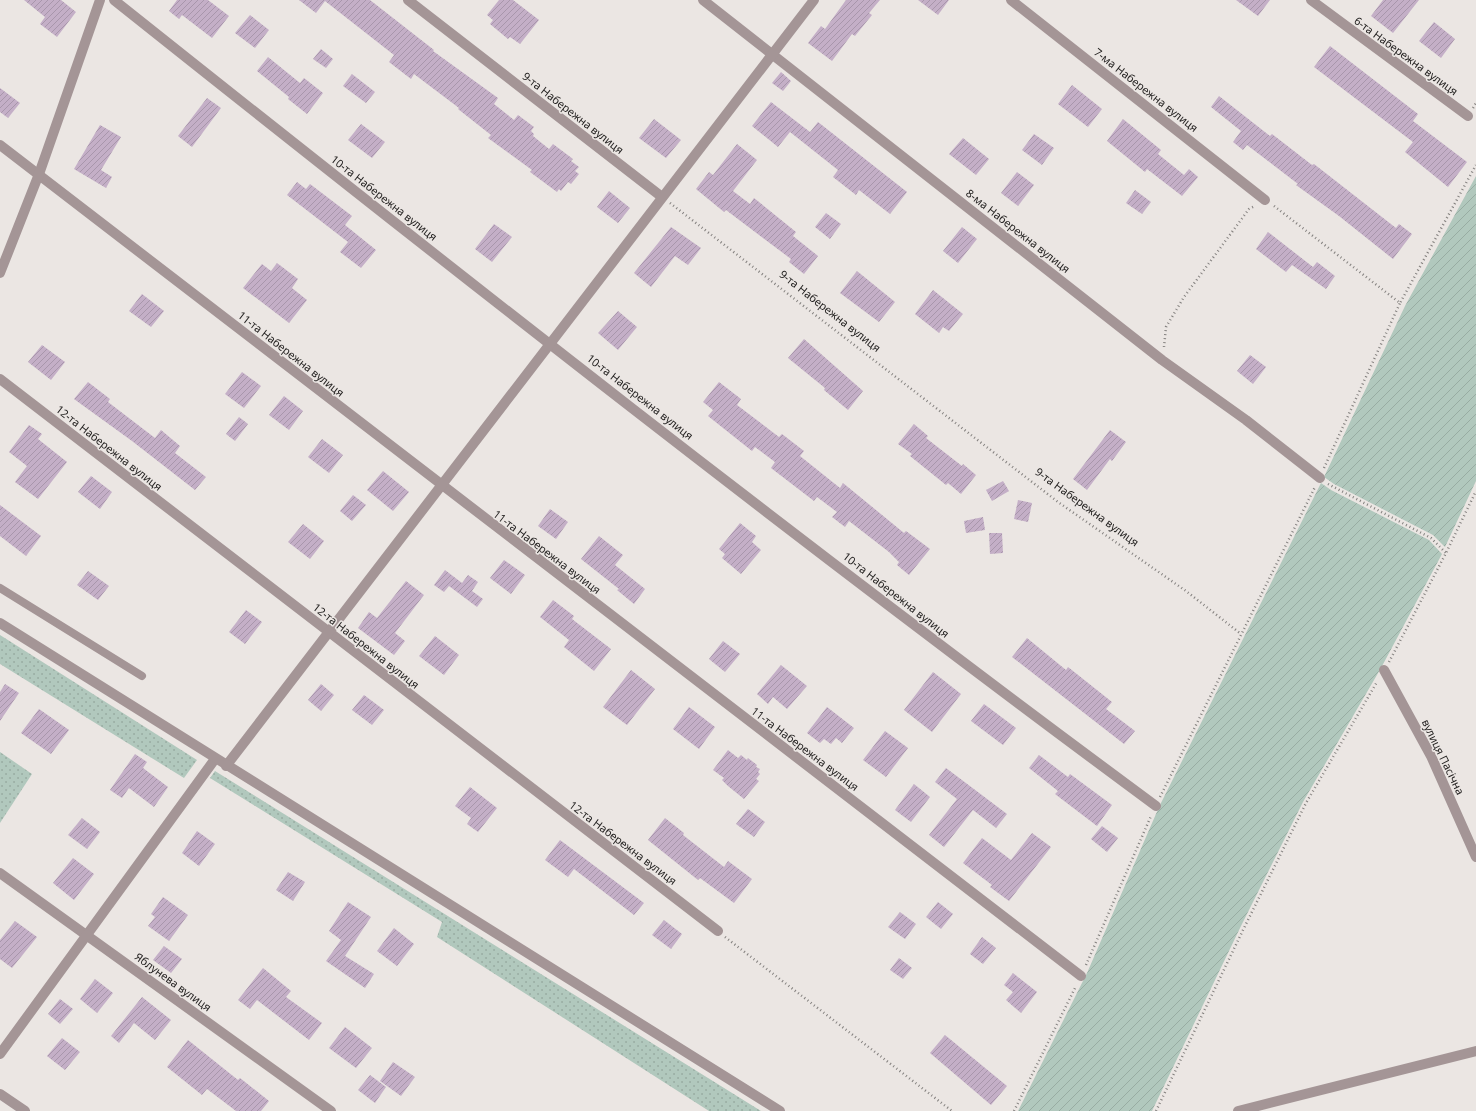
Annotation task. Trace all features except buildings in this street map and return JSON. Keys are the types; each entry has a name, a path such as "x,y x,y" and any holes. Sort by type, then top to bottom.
{"street":[{"path":"0,273 39,174 100,0"},
{"name":"10-та Набережна вулиця","path":"114,0 356,193 985,679 1156,806"},
{"name":"9-та Набережна вулиця","path":"408,0 662,197"},
{"name":"8-ма Набережна вулиця","path":"703,0 1162,360 1246,420 1320,478"},
{"path":"226,766 814,0"},
{"name":"7-ма Набережна вулиця","path":"1011,0 1265,200"},
{"name":"6-та Набережна вулиця","path":"1311,0 1468,116"},
{"name":"11-та Набережна вулиця","path":"0,145 441,486 1081,976"},
{"name":"12-та Набережна вулиця","path":"0,379 718,931"},
{"path":"0,623 214,759 780,1111"},
{"name":"вулиця Пасічна","path":"1384,670 1431,756 1476,857"},
{"path":"0,1054 214,759"},
{"name":"Яблунева вулиця","path":"0,873 331,1111"},
{"path":"1238,1111 1476,1052"},
{"path":"0,1094 25,1111"}],"lane":[{"path":"0,588 142,676"}],"path":[{"path":"1014,1111 1081,976 1156,806 1320,478 1400,303 1476,165"},
{"name":"9-та Набережна вулиця","path":"662,197 1058,502 1186,591 1241,634"},
{"path":"1162,360 1166,327 1184,297 1249,209 1265,200 1400,303"},
{"path":"1320,478 1333,487 1431,538 1446,553"},
{"path":"1156,1111 1306,803 1384,670 1446,553 1476,491"},
{"path":"718,931 952,1111"}],"green space":[{"path":"1476,176 1476,481 1445,547 1433,535 1334,484 1324,477 1405,306"},
{"path":"1321,483 1331,490 1429,540 1442,554 1381,668 1303,802 1241,926 1152,1111 1018,1111 1087,973 1159,807"},
{"path":"0,635 197,760 184,778 0,664"},
{"path":"0,752 32,774 0,823"},
{"path":"215,771 761,1111 709,1111 437,937 442,922 210,778"}]}
